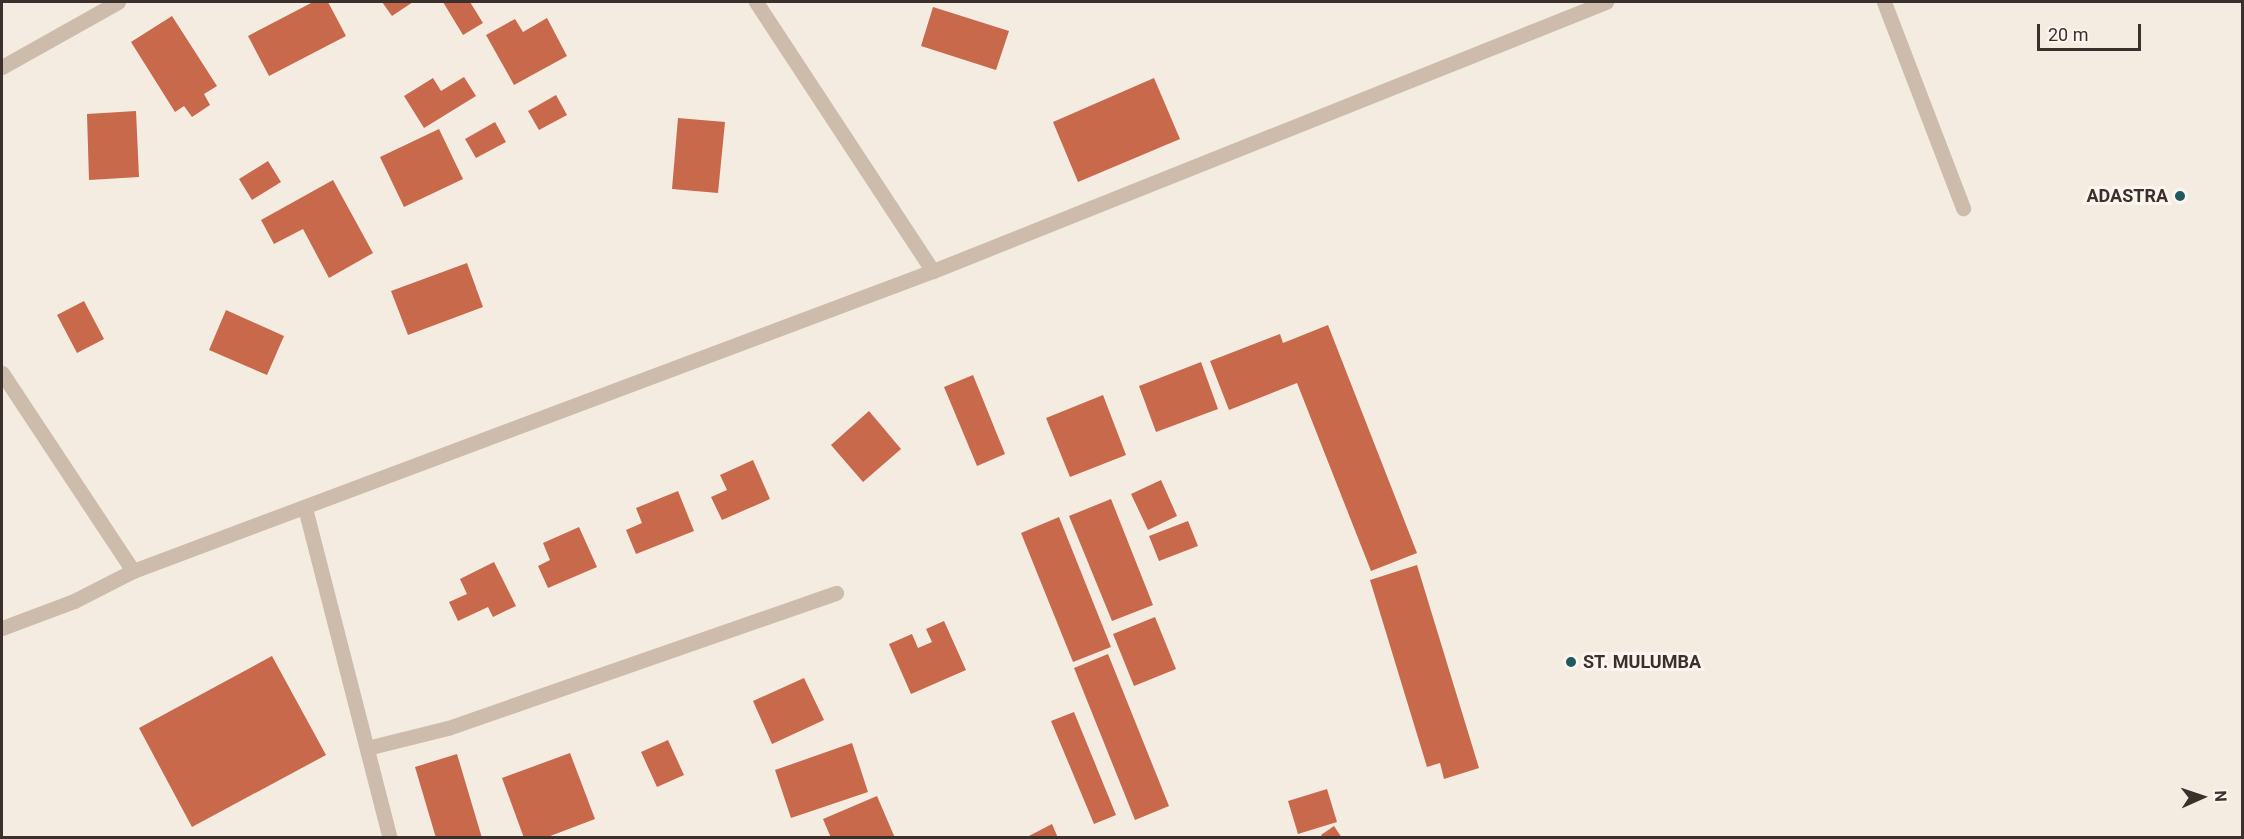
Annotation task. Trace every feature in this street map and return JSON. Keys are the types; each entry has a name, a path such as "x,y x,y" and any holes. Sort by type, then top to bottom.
{"street":[{"path":"2,67 118,2"},
{"path":"756,2 933,271"},
{"path":"2,628 74,601 133,571 933,271 1606,2"},
{"path":"1884,2 1963,208"},
{"path":"2,372 133,571"},
{"path":"305,508 390,837"},
{"path":"367,748 448,728 836,593"}],"building":[{"path":"313,2 328,2 346,36 269,76 248,36"},
{"path":"382,2 413,2 392,16"},
{"path":"443,2 470,2 483,23 463,35"},
{"path":"933,7 1009,31 996,70 921,46"},
{"path":"172,16 217,86 204,94 210,105 192,117 184,106 175,112 131,42"},
{"path":"547,18 567,56 514,85 486,35 515,19 523,32"},
{"path":"464,77 476,96 424,128 404,96 433,78 441,91"},
{"path":"1154,78 1180,139 1078,182 1053,122"},
{"path":"556,95 567,115 539,130 528,111"},
{"path":"136,111 139,177 89,180 87,114"},
{"path":"678,118 725,122 718,193 672,189"},
{"path":"495,122 506,142 476,158 465,139"},
{"path":"439,129 463,179 404,207 380,157"},
{"path":"268,161 281,182 252,200 239,179"},
{"path":"333,180 373,253 329,278 303,229 274,244 261,220"},
{"path":"467,263 483,307 408,335 391,291"},
{"path":"84,301 104,339 77,353 57,315"},
{"path":"226,310 284,336 267,375 209,350"},
{"path":"1328,325 1417,553 1371,571 1297,383 1229,410 1210,361 1280,334 1283,343"},
{"path":"1201,362 1218,409 1156,432 1139,386"},
{"path":"973,375 1005,454 977,466 944,387"},
{"path":"1103,395 1126,455 1070,477 1046,418"},
{"path":"869,411 901,449 863,482 831,445"},
{"path":"753,460 770,499 722,520 711,497 727,490 720,475"},
{"path":"1161,480 1177,516 1148,530 1131,494"},
{"path":"678,491 694,531 636,554 626,530 642,523 636,508"},
{"path":"1111,499 1153,605 1112,621 1069,516"},
{"path":"1059,517 1111,647 1073,662 1021,533"},
{"path":"1188,521 1198,546 1159,561 1149,536"},
{"path":"579,527 597,567 548,588 538,566 550,560 543,543"},
{"path":"494,562 516,606 493,617 488,607 458,621 449,602 467,594 460,579"},
{"path":"1417,565 1479,768 1444,779 1440,763 1427,767 1370,580"},
{"path":"1155,617 1176,669 1134,686 1113,634"},
{"path":"944,621 966,670 911,694 889,644 912,634 918,648 932,642 926,629"},
{"path":"1108,654 1169,806 1135,820 1074,668"},
{"path":"272,656 326,755 192,827 139,728"},
{"path":"804,678 824,720 772,744 753,701"},
{"path":"1074,712 1116,815 1094,824 1051,721"},
{"path":"668,740 684,775 657,787 641,752"},
{"path":"852,743 868,792 791,818 775,770"},
{"path":"570,753 595,819 545,838 524,838 502,778"},
{"path":"457,754 482,838 436,838 415,767"},
{"path":"1327,789 1337,822 1298,834 1288,801"},
{"path":"877,796 895,838 831,838 823,819"},
{"path":"1052,824 1058,838 1025,838"},
{"path":"1334,826 1342,838 1323,838 1321,835"}],"place":[{"name":"ADASTRA","path":"2180,196"},
{"name":"ST. MULUMBA","path":"1571,662"}]}
